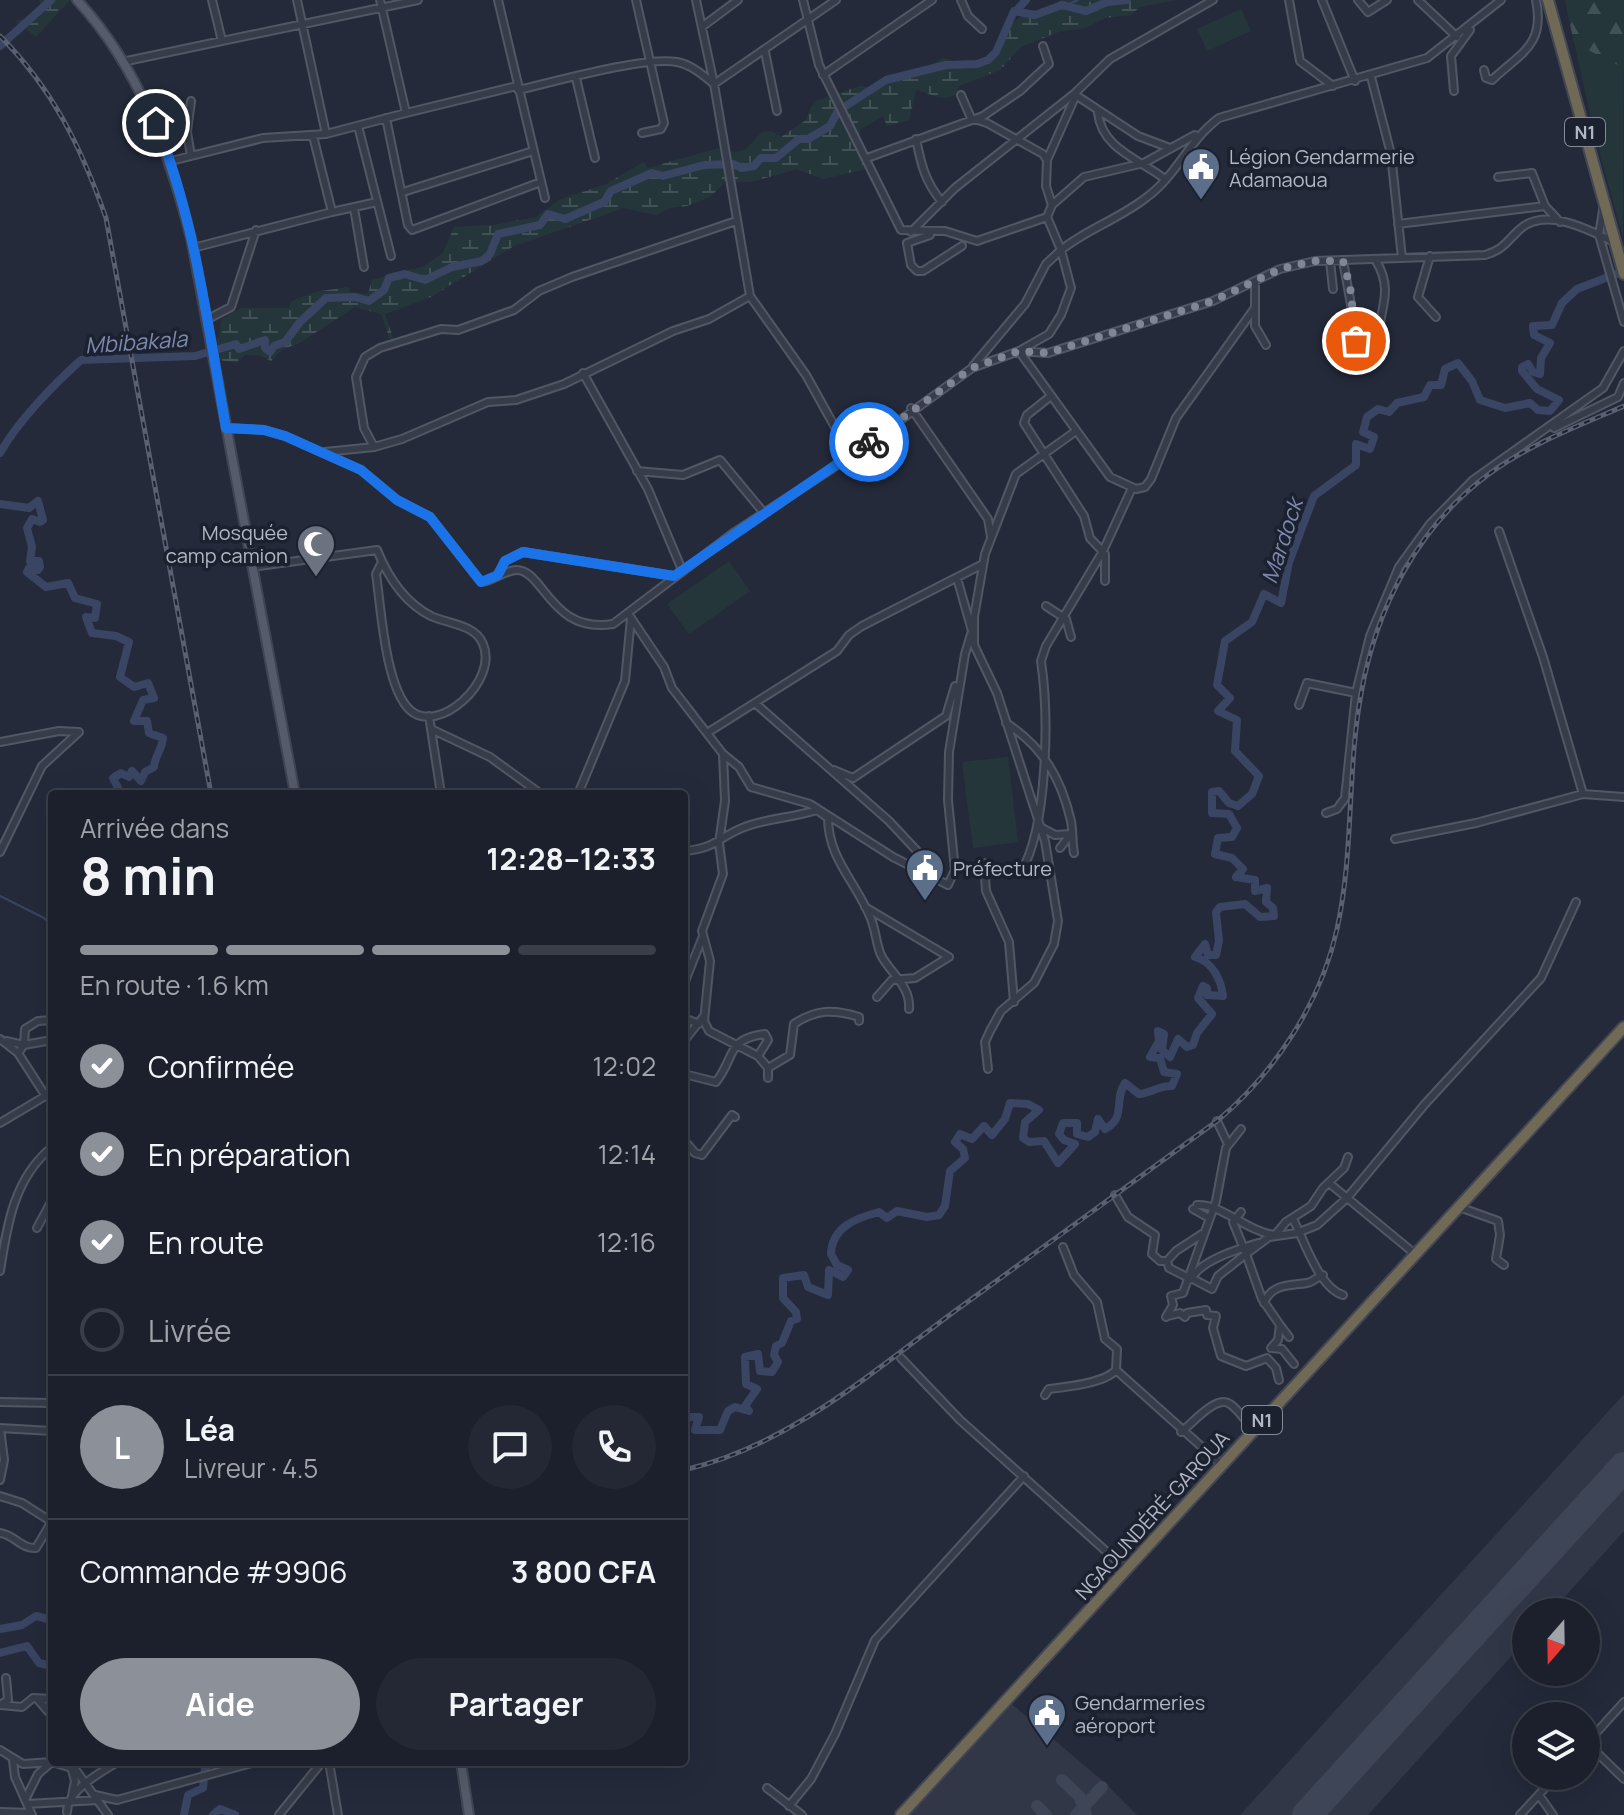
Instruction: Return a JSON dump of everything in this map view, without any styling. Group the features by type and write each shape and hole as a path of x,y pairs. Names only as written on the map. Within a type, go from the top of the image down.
{"highway":[{"name":"N1","path":"1548,0 1623,269"},
{"name":"NGAOUNDÉRÉ-GAROUA","path":"901,1815 1624,1027"}],"main road":[{"path":"77,0 122,62 156,123 171,161 193,248 294,790"},
{"path":"462,1766 469,1815"}],"street":[{"path":"212,0 222,41"},
{"path":"297,0 326,134"},
{"path":"122,62 381,4 418,0"},
{"path":"498,0 545,198"},
{"path":"636,0 664,127 642,133"},
{"path":"696,0 714,84 750,296 806,375 851,456"},
{"path":"703,26 738,0"},
{"path":"803,0 823,75 901,230 945,231 977,241 1047,217"},
{"path":"714,84 765,52 836,0"},
{"path":"823,75 932,0"},
{"path":"961,0 968,16 982,29"},
{"path":"911,232 942,202 1075,94 1110,59 1213,0"},
{"path":"1289,0 1296,53 1309,71 1333,86"},
{"path":"1322,0 1355,81"},
{"path":"1358,0 1368,12 1387,0"},
{"path":"1418,0 1457,37"},
{"path":"226,428 264,430 325,452 361,470 397,500 430,517 444,530 474,578 489,581 516,570 530,574 548,600 584,624 613,624 630,616 682,570 851,456 911,408 972,368 1019,351 1049,334 1061,315 1071,288 1061,250 1047,217 1052,205 1084,177 1144,163 1199,133 1219,118 1245,108 1371,77 1427,58 1472,26 1501,0"},
{"path":"1484,70 1486,78 1492,80 1531,43 1540,27 1536,0"},
{"path":"381,4 406,113"},
{"path":"1454,91 1451,56 1472,26"},
{"path":"867,158 994,109 1036,77 1050,62 1043,46"},
{"path":"765,52 777,111"},
{"path":"171,161 263,138 326,134 518,88 649,63 683,64 714,84"},
{"path":"1371,77 1391,154 1402,258"},
{"path":"576,78 595,158"},
{"path":"1075,94 1098,113 1138,136 1170,148"},
{"path":"1052,205 1046,186 1047,160 1075,94"},
{"path":"961,95 971,118 1035,148 1047,160"},
{"path":"191,101 187,132 191,156"},
{"path":"1098,113 1105,137 1165,179"},
{"path":"386,118 408,225 418,230 448,215 541,182"},
{"path":"358,126 391,256"},
{"path":"972,368 1025,304 1046,264 1061,250 1148,197 1199,133"},
{"path":"313,136 332,212"},
{"path":"916,139 922,170 942,202"},
{"path":"403,192 533,151"},
{"path":"1498,177 1532,173 1545,206 1560,222"},
{"path":"193,248 377,202"},
{"path":"1604,204 1599,235 1624,322"},
{"path":"1398,224 1545,206"},
{"path":"354,208 364,267"},
{"path":"374,447 364,428 356,377 365,357 380,348 441,329 453,331 514,310 539,291 572,277 736,221"},
{"path":"1019,351 1048,353 1213,301 1280,269 1330,261 1485,255 1500,251 1529,222 1560,222 1615,243"},
{"path":"206,320 231,307 256,230"},
{"path":"945,231 907,243 914,269 923,271 962,246"},
{"path":"1430,256 1418,297 1436,317"},
{"path":"1330,261 1333,289"},
{"path":"1343,261 1356,332 1353,355"},
{"path":"1376,261 1387,291 1378,327 1379,350"},
{"path":"1255,283 1256,330 1266,345"},
{"path":"325,452 374,447 402,439 488,402 516,400 564,384 673,331 709,319 750,296"},
{"path":"1019,351 1110,477 1132,488 1145,487 1176,418 1254,309"},
{"path":"1326,813 1342,805 1345,798 1356,693 1378,614 1399,567 1473,480 1547,431 1603,388 1624,351"},
{"path":"583,373 637,471 682,570"},
{"path":"1547,431 1618,397 1624,383"},
{"path":"1051,396 1023,419 1084,516 1090,538 1103,551 1105,581"},
{"path":"911,408 988,519 991,537"},
{"path":"824,764 853,778 946,716 972,631 983,564 1016,474 1076,431"},
{"path":"637,471 676,476 720,460 764,513"},
{"path":"985,872 1021,872 1034,844 1046,758 1041,661 1063,617 1103,551 1132,488"},
{"path":"1499,531 1543,657 1583,794"},
{"path":"252,567 377,550 399,591 430,615 472,630 483,643 486,661 482,679 472,694 454,707 429,716 408,709 391,671 376,574 382,562"},
{"path":"498,575 505,561 523,552 674,576"},
{"path":"707,733 837,651 849,635 862,626 983,564"},
{"path":"957,578 974,645 992,681 1040,827 1055,892 1058,930 1034,983 1001,1011 985,1042 988,1069"},
{"path":"1046,606 1070,624 1071,637"},
{"path":"630,616 664,667 672,688 723,754 739,767 751,787 810,804 893,857 925,870 948,885 954,877 949,752 965,654"},
{"path":"580,790 625,681 630,616"},
{"path":"1299,705 1307,683 1356,693"},
{"path":"756,704 889,821 917,851 925,870"},
{"path":"429,716 440,790"},
{"path":"1006,723 1029,738 1055,774 1074,853"},
{"path":"431,729 490,757 535,790"},
{"path":"0,742 59,731 79,732 42,766 0,852"},
{"path":"706,1027 704,1016 710,961 702,924 722,883 719,843 725,801 723,754"},
{"path":"1395,839 1476,823 1583,794 1624,797"},
{"path":"688,850 719,843 744,827 817,810 828,818 828,835 836,859 865,907 882,958 909,997 909,1009"},
{"path":"1040,827 1055,835 1071,834"},
{"path":"1060,848 1071,834"},
{"path":"984,863 986,891 1011,950 1014,1002"},
{"path":"1209,1218 1195,1207 1213,1209 1275,1235 1297,1233 1317,1225 1347,1198 1425,1104 1541,978 1576,902"},
{"path":"865,907 874,909 909,935 949,957 915,978 898,977 877,997"},
{"path":"688,974 703,936"},
{"path":"768,1068 790,1055 794,1024 808,1013 841,1010 859,1017 859,1021"},
{"path":"688,1035 704,1016"},
{"path":"18,1053 24,1045 25,1029 38,1021 48,1020"},
{"path":"688,1020 758,1056 768,1068 768,1078"},
{"path":"688,1075 716,1082 734,1044 745,1037 765,1034 768,1040 758,1056"},
{"path":"2,1039 24,1045 48,1041"},
{"path":"2,1039 18,1053 48,1093"},
{"path":"0,1123 48,1095"},
{"path":"688,1147 702,1155 732,1115 735,1117"},
{"path":"1217,1121 1228,1144 1213,1209 1183,1293 1171,1296 1173,1305 1167,1316 1180,1313 1185,1317 1187,1313 1206,1310 1207,1315 1216,1316 1213,1328 1221,1356"},
{"path":"1228,1144 1237,1139 1241,1129"},
{"path":"0,1271 2,1244 13,1202 41,1156 48,1150"},
{"path":"1189,1279 1196,1271 1246,1251 1275,1235 1311,1206 1346,1165 1348,1157"},
{"path":"1329,1183 1415,1254"},
{"path":"1115,1195 1128,1217 1155,1235 1152,1254 1160,1261 1167,1261 1204,1232"},
{"path":"37,1228 48,1207"},
{"path":"1459,1207 1498,1221 1500,1235 1496,1259 1504,1265"},
{"path":"1234,1220 1241,1212"},
{"path":"1293,1219 1297,1233 1323,1275 1332,1288 1343,1295"},
{"path":"1234,1220 1264,1303 1289,1337"},
{"path":"1045,1395 1049,1389 1067,1389 1110,1378 1116,1370 1117,1349 1105,1339 1097,1302 1074,1275 1063,1247"},
{"path":"1167,1261 1169,1268 1212,1289 1218,1276 1246,1251"},
{"path":"1264,1303 1279,1286 1308,1283 1323,1275"},
{"path":"1280,1325 1278,1340 1271,1348 1282,1349 1294,1364"},
{"path":"1210,1356 1221,1356 1246,1366 1267,1358 1276,1368 1279,1380"},
{"path":"901,1358 960,1420 1127,1570"},
{"path":"1116,1370 1181,1432 1222,1465"},
{"path":"0,1402 48,1403"},
{"path":"1181,1432 1206,1408 1224,1402 1231,1404 1253,1429"},
{"path":"0,1480 4,1460 0,1428 48,1431"},
{"path":"789,1806 811,1779 829,1745 875,1640 1024,1476"},
{"path":"0,1496 22,1503 48,1519"},
{"path":"0,1533 11,1535 26,1548 36,1548 48,1528"},
{"path":"1,1705 8,1697 6,1678"},
{"path":"1,1705 22,1707 33,1698 48,1711"},
{"path":"39,1701 48,1700"},
{"path":"1600,1729 1624,1702"},
{"path":"0,1750 13,1760 28,1764 48,1762"},
{"path":"1600,1757 1624,1779"},
{"path":"13,1760 15,1777 32,1814"},
{"path":"26,1802 38,1774 48,1765"},
{"path":"66,1766 87,1782 108,1815"},
{"path":"71,1801 107,1766"},
{"path":"26,1802 97,1797 117,1800 240,1766"},
{"path":"279,1815 319,1766"},
{"path":"330,1766 338,1815"},
{"path":"67,1812 75,1778 70,1767"},
{"path":"767,1788 802,1815"},
{"path":"1520,1815 1543,1790"},
{"path":"1539,1795 1553,1815"},
{"path":"0,1812 32,1814"}],"shaded area":[{"path":"1624,1394 1624,1531 1564,1598 1512,1598 1512,1656 1368,1815 1240,1815"},
{"path":"1007,1700 1104,1782 1137,1815 901,1815"}],"green space":[{"path":"39,0 86,0 68,2 36,37 15,21 34,17 41,5"},
{"name":"Mbibakala","path":"1061,0 1176,0 1140,7 1131,15 1105,18 1085,28 1061,31 1021,47 1000,70 959,86 957,94 951,97 916,90 909,120 887,126 883,116 861,129 855,144 866,169 823,179 797,169 751,182 725,182 710,197 656,215 624,208 514,246 431,297 385,314 393,338 390,339 381,314 355,307 301,342 280,351 271,361 259,355 245,355 237,363 219,360 208,364 205,343 219,337 221,319 242,308 289,308 292,301 315,292 348,287 350,292 368,294 372,280 424,266 443,253 454,227 494,225 536,217 559,200 606,184 644,162 647,168 720,148 735,152 746,149 762,132 771,131 781,137 806,120 811,107 818,100 860,86 874,88 890,78 924,68 943,58 961,64 984,65 1007,30 1019,18"},
{"path":"1565,0 1624,0 1623,238 1593,128"},
{"path":"1565,0 1624,0 1624,68 1574,43"},
{"path":"1241,9 1251,31 1207,51 1197,29"},
{"path":"729,561 750,591 689,634 667,604"},
{"path":"1008,757 1018,842 973,848 962,762"}],"waterway":[{"path":"0,46 51,0"},
{"path":"1016,11 1026,0"},
{"path":"1064,6 1078,0"},
{"name":"Mbibakala","path":"0,453 38,403 81,360 195,356 236,344 239,349 265,340 265,348 270,352 274,346 285,342 300,322 326,298 355,297 369,301 384,290 389,278 405,274 425,280 452,267 482,261 490,254 498,234 540,225 548,214 565,219 604,202 611,191 652,173 663,176 704,165 733,164 742,168 754,166 761,158 776,158 799,139 808,139 830,126 838,111 886,80 946,65 977,64 988,60 996,52 1014,11 1035,15 1062,5 1086,11 1107,2 1127,0"},
{"name":"Mardock","path":"688,1417 699,1417 695,1430 720,1430 728,1411 735,1407 749,1411 745,1406 757,1389 746,1384 745,1357 758,1354 760,1371 772,1372 778,1362 774,1355 776,1346 782,1343 791,1321 797,1319 796,1312 783,1298 783,1278 804,1275 808,1287 828,1295 829,1270 843,1277 848,1270 837,1265 831,1254 836,1237 847,1225 879,1212 887,1218 897,1211 927,1217 939,1215 945,1206 950,1171 965,1158 963,1149 955,1142 960,1134 972,1139 984,1126 992,1135 1005,1119 1010,1103 1028,1104 1039,1110 1025,1122 1023,1138 1029,1142 1044,1141 1058,1163 1075,1144 1064,1140 1059,1134 1063,1123 1077,1123 1077,1134 1088,1137 1095,1132 1098,1119 1105,1129 1116,1119 1125,1083 1139,1094 1172,1086 1177,1074 1164,1072 1160,1058 1150,1057 1159,1041 1158,1031 1164,1034 1162,1050 1170,1057 1178,1039 1187,1047 1193,1045 1197,1033 1212,1014 1198,998 1203,986 1207,988 1207,995 1223,996 1215,972 1195,957 1205,944 1208,955 1216,955 1219,941 1216,912 1220,907 1245,904 1260,917 1274,916 1273,908 1266,902 1267,888 1255,891 1255,880 1236,877 1243,869 1232,858 1215,854 1218,838 1232,837 1237,828 1229,814 1212,813 1212,792 1219,791 1229,803 1238,806 1252,794 1259,776 1235,751 1237,720 1218,711 1230,698 1217,685 1225,641 1252,622 1264,594 1281,603 1289,562 1314,496 1356,465 1356,444 1370,449 1374,437 1363,432 1367,417 1378,409 1389,412 1397,403 1424,397 1430,385 1441,385 1445,369 1458,363 1472,381 1480,400 1505,408 1530,403 1538,410 1550,411 1559,400 1537,389 1522,371 1522,367 1528,364 1533,372 1540,374 1541,358 1550,343 1534,335 1533,326 1552,325 1562,303 1577,289 1624,271"},
{"path":"0,504 29,508 38,501 43,520 32,519 27,528 32,547 30,561 39,561 40,567 38,570 29,568 27,572 46,587 68,583 75,598 97,604 95,618 86,617 92,633 116,636 129,642 120,677 134,687 148,683 154,698 143,700 134,721 147,721 149,733 163,738 162,742 154,767 145,772 141,781 132,771 129,777 121,773 113,778 119,790"},
{"path":"0,896 48,922"},
{"path":"0,1629 22,1625 36,1616 48,1619"},
{"path":"0,1653 27,1646 39,1663 48,1665"},
{"path":"184,1815 188,1795 203,1788 207,1766"},
{"path":"213,1815 220,1809 235,1815"}],"taxiway":[{"path":"1062,1780 1080,1797 1086,1815"},
{"path":"1076,1815 1102,1787"},
{"path":"1037,1806 1046,1815"}],"runway":[{"path":"1307,1815 1624,1467"}],"railway":[{"path":"0,36 19,56 64,120 106,218 210,790"},
{"path":"688,1469 758,1444 827,1405 1217,1121 1258,1081 1293,1034 1320,983 1330,956 1346,871 1361,694 1377,631 1404,571 1441,518 1489,474 1538,445 1624,406"}],"way so far":[{"path":"869,442 911,408 972,368 1019,351 1048,353 1213,301 1280,269 1315,261 1343,261 1350,286 1356,341"}],"place":[{"name":"Légion Gendarmerie Adamaoua","path":"1201,201"},
{"name":"Mosquée camp camion","path":"316,578"},
{"name":"Préfecture","path":"925,902"},
{"name":"Gendarmeries aéroport","path":"1047,1747"}],"route":[{"path":"156,123 171,161 191,238 226,428 264,430 285,436 361,470 397,500 430,517 444,530 474,578 481,582 498,575 505,561 523,552 656,576 674,576 869,442"}]}
